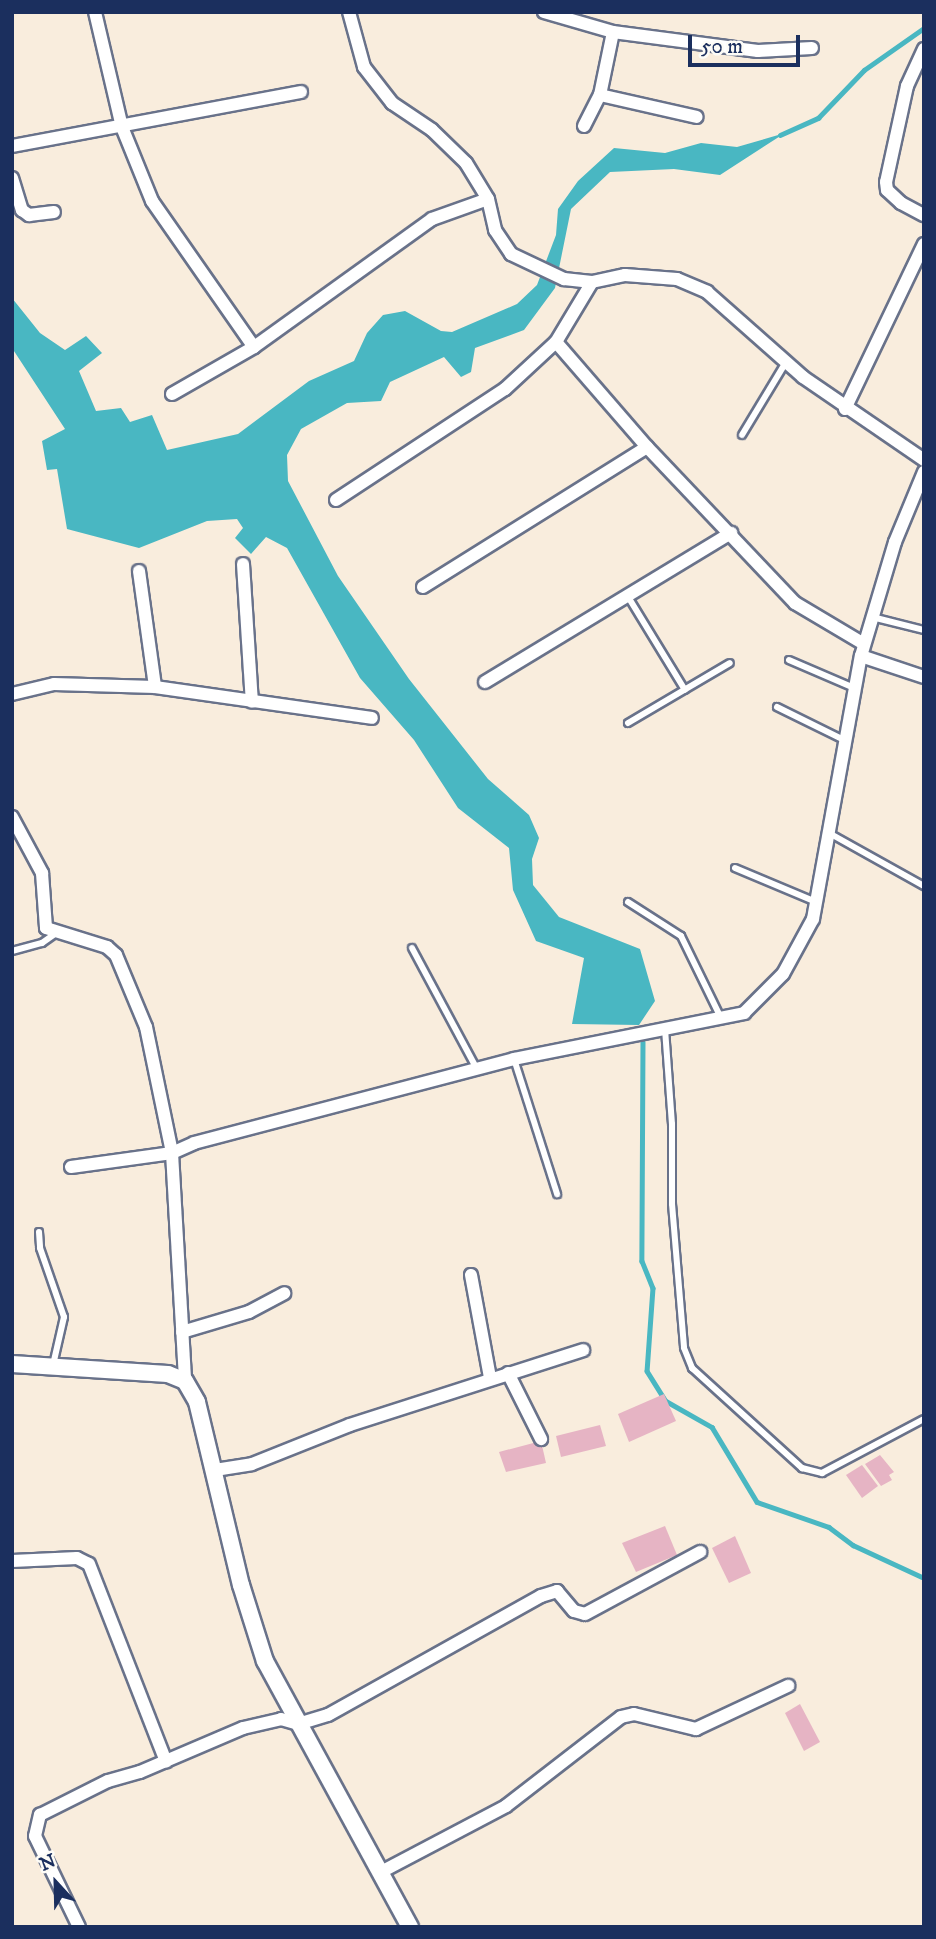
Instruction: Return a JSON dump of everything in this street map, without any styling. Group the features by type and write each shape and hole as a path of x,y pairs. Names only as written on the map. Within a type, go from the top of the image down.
{"street":[{"path":"95,12 122,127 152,201 254,347"},
{"path":"349,12 355,49 378,87 450,145 488,198 502,242 511,254 533,267 564,279 592,282 625,275 677,279 707,292 786,362 845,409 924,460"},
{"path":"544,12 613,32 758,51 812,48"},
{"path":"584,126 600,95 613,32"},
{"path":"924,49 907,86 886,182 887,190 924,215"},
{"path":"12,146 301,92"},
{"path":"600,95 697,117"},
{"path":"12,178 22,210 29,215 54,212"},
{"path":"172,394 254,347 432,219 488,198"},
{"path":"845,409 924,244"},
{"path":"336,500 505,389 556,342 592,282"},
{"path":"556,342 647,447 731,533 794,603 863,650 924,677"},
{"path":"423,587 647,447"},
{"path":"71,1167 172,1153 194,1143 514,1059 665,1027 722,1020 744,1013 783,974 813,919 863,650 895,542 924,472"},
{"path":"485,682 731,533"},
{"path":"243,564 252,702"},
{"path":"139,571 155,687"},
{"path":"12,694 54,684 155,687 372,718"},
{"path":"12,817 42,873 43,919 55,934 107,947 116,955 146,1027 172,1153 185,1381 197,1402 241,1585 265,1661 410,1927"},
{"path":"471,1275 490,1378"},
{"path":"182,1332 248,1312 284,1293"},
{"path":"215,1470 252,1464 350,1425 583,1350"},
{"path":"12,1364 168,1374 185,1381"},
{"path":"508,1373 541,1439"},
{"path":"79,1927 35,1836 34,1825 40,1815 108,1781 266,1721 298,1724 365,1695 541,1596 556,1591 574,1611 585,1614 700,1552"},
{"path":"12,1561 77,1558 89,1564 166,1761"},
{"path":"381,1872 506,1806 621,1717 634,1714 696,1729 788,1686"}],"lane":[{"path":"742,435 786,362"},
{"path":"627,595 685,690"},
{"path":"872,617 924,630"},
{"path":"789,660 855,689"},
{"path":"628,723 730,663"},
{"path":"777,707 846,741"},
{"path":"829,833 924,886"},
{"path":"735,868 816,902"},
{"path":"628,902 681,936 722,1020"},
{"path":"12,951 42,943 55,934"},
{"path":"412,948 477,1069"},
{"path":"665,1027 672,1124 671,1204 684,1348 692,1368 802,1468 822,1473 924,1419"},
{"path":"514,1059 557,1194"},
{"path":"39,1232 40,1248 64,1317 53,1365"}],"water":[{"path":"785,133 720,175 674,169 610,172 571,209 555,288 524,330 475,348 471,372 461,377 444,357 390,382 381,401 347,403 301,429 287,455 288,481 338,576 409,679 488,779 529,815 539,838 532,859 533,885 559,917 640,949 655,1001 639,1025 572,1024 584,958 536,941 513,890 509,848 458,808 414,740 360,678 287,548 266,537 251,554 235,538 243,528 237,519 207,521 139,548 67,529 57,469 47,470 42,441 65,429 12,348 12,298 40,333 65,350 86,336 102,353 79,371 96,411 121,408 130,422 152,415 167,450 238,434 309,381 354,361 367,333 383,315 405,311 441,331 452,332 517,304 537,285 556,235 558,209 578,181 614,148 665,153 701,143 737,147"}],"building":[{"path":"664,1394 676,1421 629,1442 618,1414"},
{"path":"600,1425 606,1446 561,1457 556,1436"},
{"path":"541,1441 546,1463 506,1472 499,1452"},
{"path":"880,1455 894,1472 889,1475 892,1480 881,1486 865,1464"},
{"path":"862,1465 878,1486 862,1498 846,1475"},
{"path":"665,1526 677,1555 636,1572 622,1543"},
{"path":"735,1536 751,1573 729,1583 712,1548"},
{"path":"800,1704 820,1742 804,1751 785,1713"}],"waterway":[{"path":"780,135 818,118 864,70 924,28"},
{"path":"643,1042 642,1261 653,1288 647,1371 666,1401 712,1427 757,1502 829,1527 853,1545 924,1578"}]}
